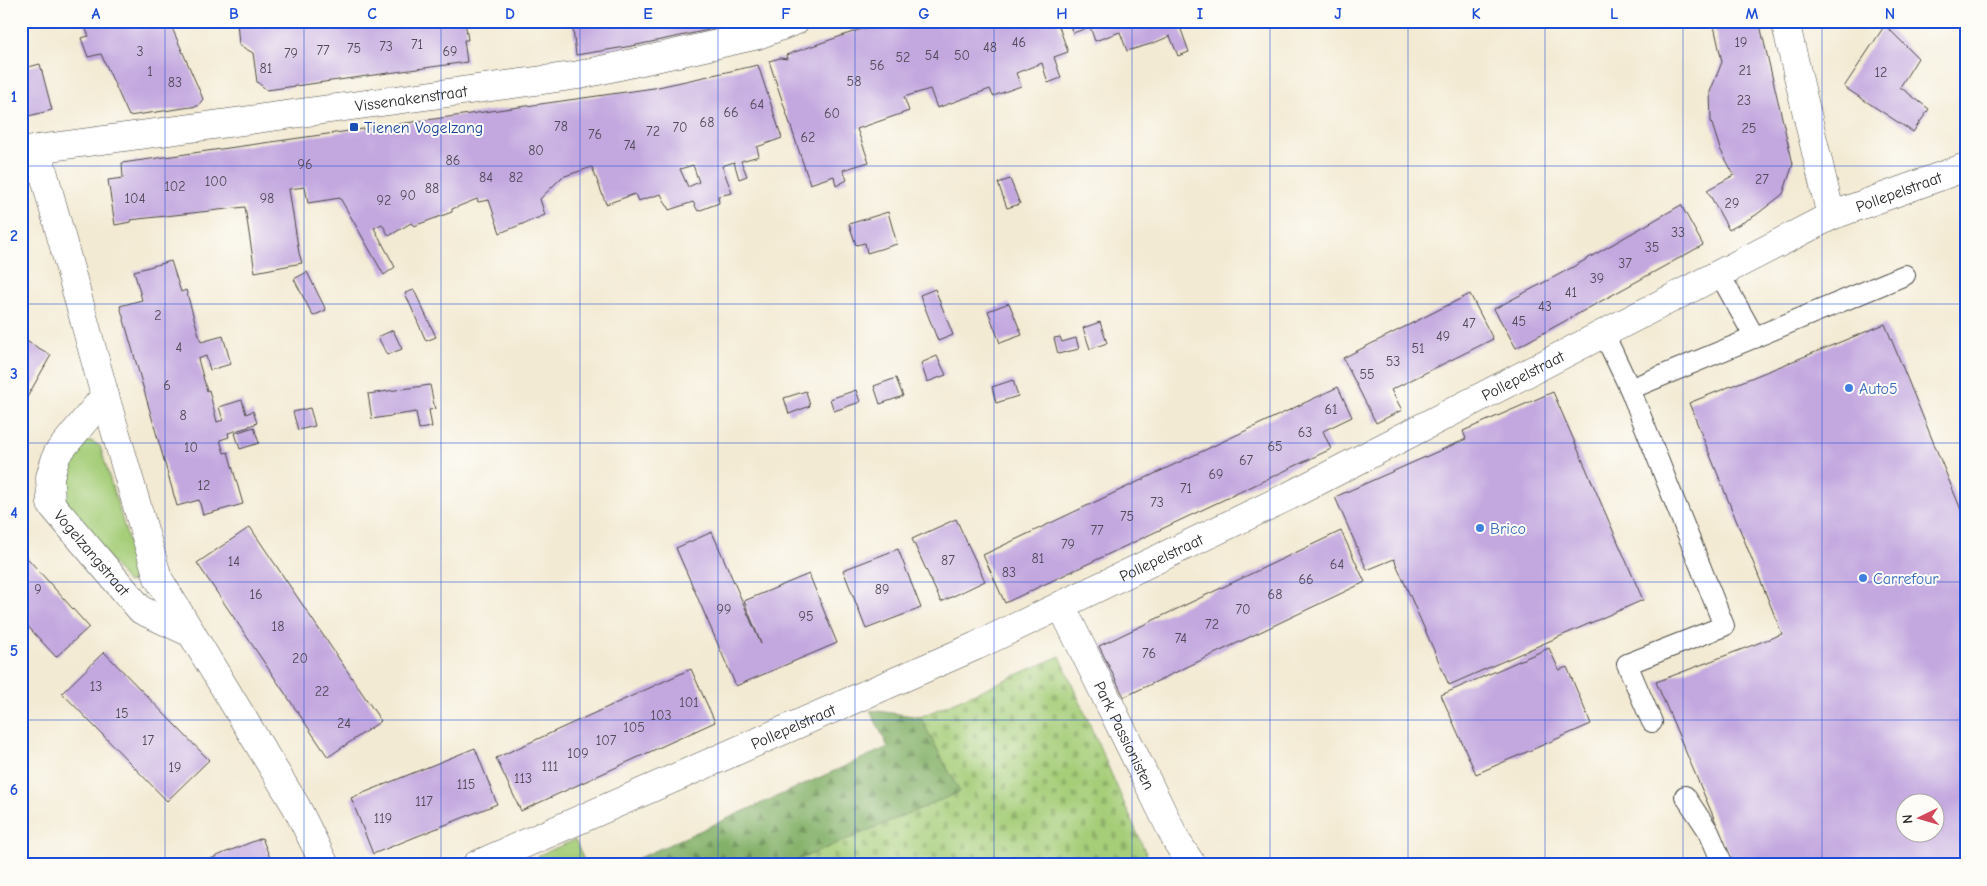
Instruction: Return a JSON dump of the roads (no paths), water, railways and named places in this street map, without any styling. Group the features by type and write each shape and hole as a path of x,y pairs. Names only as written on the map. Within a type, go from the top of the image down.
{"street":[{"name":"Vissenakenstraat","path":"29,151 579,75 758,35 795,21"},
{"path":"1785,21 1831,216"},
{"path":"29,151 105,396 158,578 296,806 325,865"},
{"name":"Pollepelstraat","path":"476,865 976,646 1289,496 1831,216 1966,167"},
{"name":"Vogelzangstraat","path":"105,396 56,454 50,477 52,504 140,610 191,633"},
{"name":"Park Passionisten","path":"1060,605 1177,842 1192,865"}],"lane":[{"path":"1719,273 1755,338"},
{"path":"1630,389 1905,275"},
{"path":"1604,334 1630,389 1724,626 1627,664 1652,722"},
{"path":"1685,796 1709,832 1723,865"}],"place":[{"name":"Tienen Vogelzang","path":"354,127"},
{"name":"Auto5","path":"1849,388"},
{"name":"Brico","path":"1480,528"},
{"name":"Carrefour","path":"1863,578"}]}
